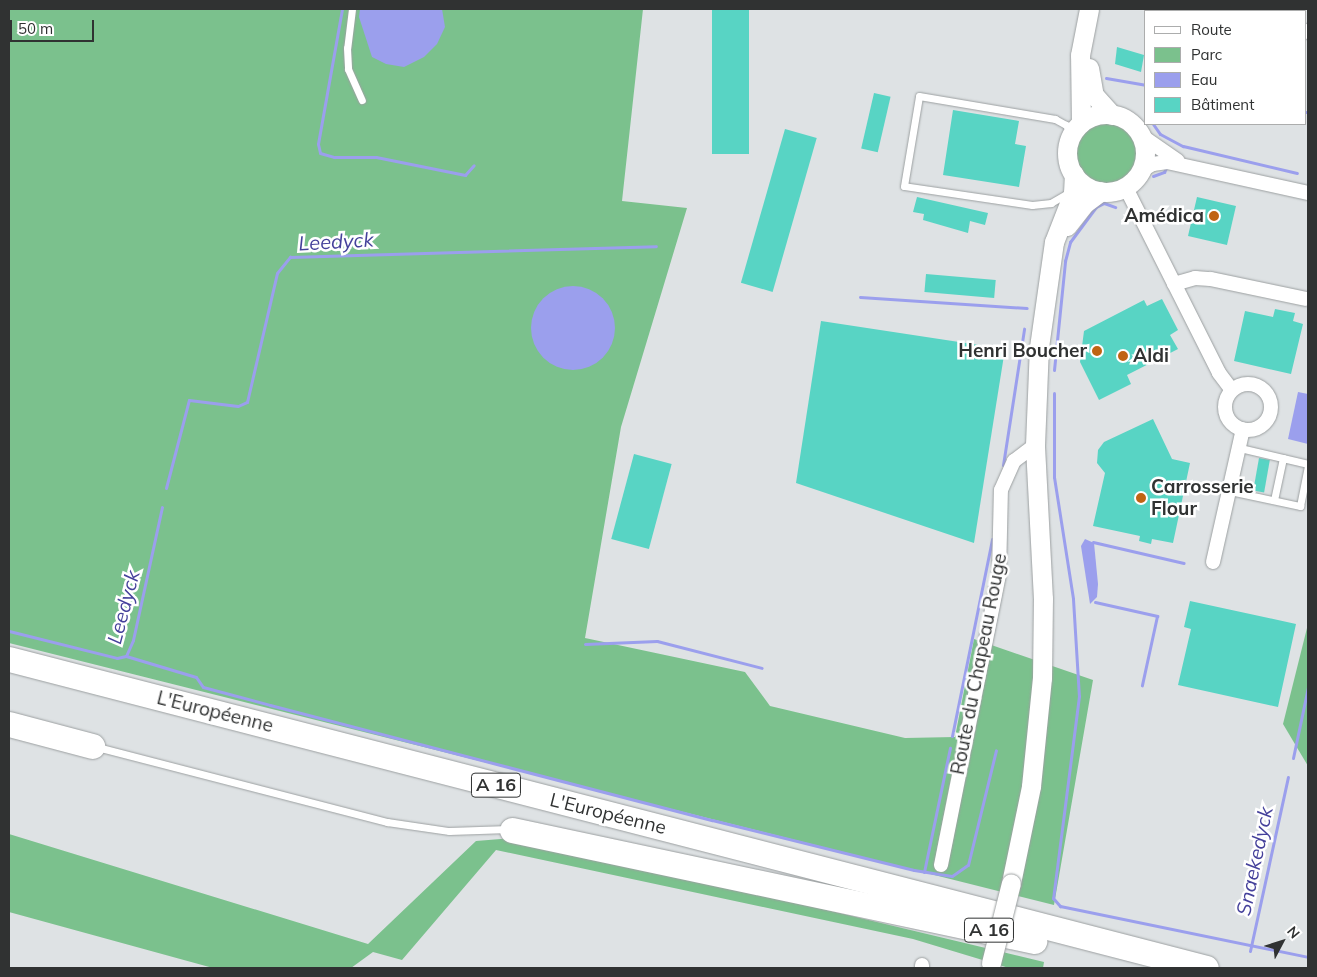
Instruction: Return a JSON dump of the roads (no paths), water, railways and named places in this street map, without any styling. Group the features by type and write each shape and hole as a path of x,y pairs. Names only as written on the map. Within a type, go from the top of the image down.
{"highway":[{"name":"L'Européenne","path":"9,659 1206,968"},
{"name":"L'Européenne","path":"9,676 1138,968"},
{"path":"9,724 92,746"},
{"path":"512,830 1034,941"}],"street":[{"path":"1090,9 1090,80 1100,104 1112,115 1129,122 1139,134 1160,150 1188,165"},
{"path":"990,965 1011,883 1029,799 1042,678 1043,594 1035,446 1039,347 1051,258 1074,181 1067,152 1076,129 1080,55 1090,9"},
{"path":"1076,129 1097,115 1112,115"},
{"path":"1139,134 1144,156 1139,172"},
{"path":"1051,258 1071,221 1088,200 1100,191 1125,186 1139,172 1158,163 1188,165 1308,193"},
{"path":"1074,181 1100,191"},
{"path":"1125,186 1219,372 1232,390"},
{"path":"1174,284 1195,278 1211,279 1306,299"},
{"path":"1243,384 1255,385 1264,390 1270,401 1270,413 1264,424 1255,429 1243,429 1232,424 1226,414 1225,402 1232,390 1243,384"},
{"path":"1213,562 1243,429"},
{"name":"Route du Chapeau Rouge","path":"940,865 999,575 1002,490 1017,457 1035,446"}],"lane":[{"path":"352,9 347,48 348,69 362,100"},
{"path":"1074,181 1056,201 1037,206 904,186 919,96 1055,119 1076,129"},
{"path":"1230,491 1300,506 1308,465 1240,448"},
{"path":"1274,500 1283,458"},
{"path":"92,746 380,820 449,831 512,830"}],"water":[{"path":"360,9 442,9 445,27 437,44 424,57 404,67 386,64 372,57 359,17"},
{"path":"573,286 589,289 603,298 612,312 615,328 612,344 603,358 589,367 573,370 557,367 543,358 534,344 531,328 534,312 543,298 557,289"},
{"path":"1298,392 1308,394 1308,444 1288,439"},
{"path":"1085,539 1094,543 1098,584 1097,597 1090,604 1081,546"}],"waterway":[{"path":"342,9 318,144 320,153 334,157 376,157 465,175 474,165"},
{"name":"Snaekedyck","path":"1106,78 1144,85"},
{"path":"1154,125 1160,134 1183,146 1297,173"},
{"path":"1153,176 1164,172 1166,168"},
{"path":"1054,370 1065,261 1070,242 1096,207 1104,203 1115,207"},
{"name":"Leedyck","path":"166,488 189,400 238,406 247,402 277,273 290,257 656,246"},
{"path":"860,297 1027,308"},
{"path":"1003,465 1024,329"},
{"path":"1054,393 1054,477 1073,599 1079,696 1053,898 1060,906 1308,957"},
{"name":"Leedyck","path":"9,631 117,658 126,656 133,640 162,507"},
{"path":"952,736 992,539"},
{"path":"1093,542 1184,563"},
{"path":"1095,602 1157,616 1142,685"},
{"path":"585,644 657,641 762,668"},
{"path":"126,656 196,677 203,687 270,705 712,820 914,870 952,876 968,865 996,750"},
{"name":"Snaekedyck","path":"1293,758 1308,687"},
{"path":"924,872 950,748"},
{"name":"Snaekedyck","path":"1250,951 1288,777"}],"place":[{"name":"Amédica","path":"1214,216"},
{"name":"Henri Boucher","path":"1097,351"},
{"name":"Aldi","path":"1123,356"},
{"name":"Carrosserie Flour","path":"1141,498"}]}
